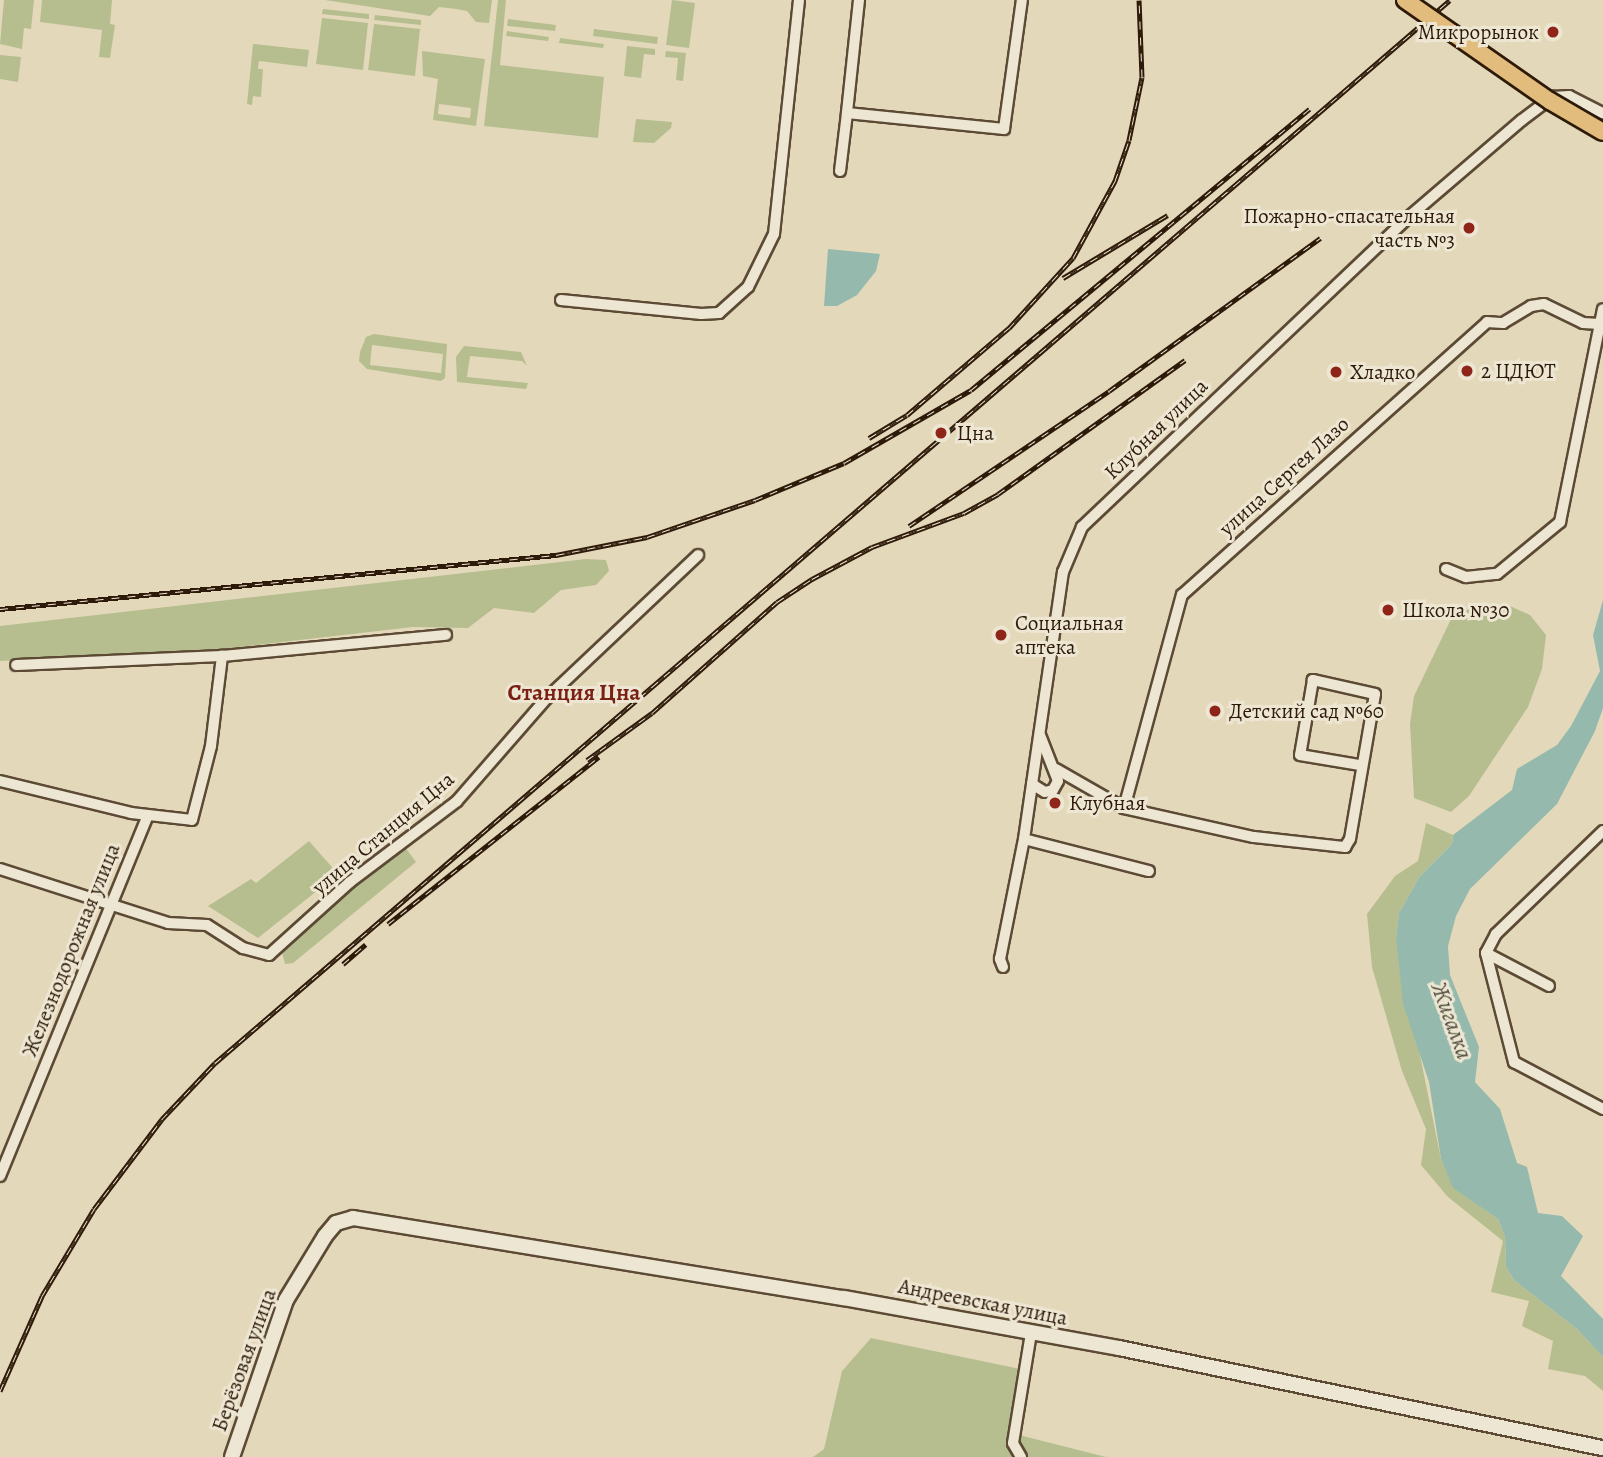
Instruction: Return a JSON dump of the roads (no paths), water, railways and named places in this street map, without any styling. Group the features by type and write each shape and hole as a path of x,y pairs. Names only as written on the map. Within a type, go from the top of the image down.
{"main road":[{"path":"1405,0 1550,102 1603,132"}],"street":[{"path":"561,300 701,314 719,313 748,287 775,234 799,0"},
{"path":"840,171 859,0"},
{"path":"847,113 1004,129 1023,0"},
{"name":"Клубная улица","path":"1003,967 1000,959 1024,839 1063,572 1082,527 1404,221 1522,120 1553,97 1569,96 1603,113"},
{"name":"улица Сергея Лазо","path":"1124,808 1182,594 1487,322 1503,323 1531,306 1544,304 1583,323 1600,324"},
{"path":"1446,569 1466,577 1497,573 1560,522 1603,309"},
{"name":"улица Станция Цна","path":"111,907 168,923 207,925 256,954 270,954 350,882 457,801 547,698 698,555"},
{"path":"16,665 222,656 446,635"},
{"path":"0,781 148,816 192,820 211,746 222,656"},
{"path":"1055,769 1124,808 1254,837 1345,847 1350,839 1360,765 1375,694 1313,680 1300,755 1360,765"},
{"path":"1032,784 1045,792 1053,790 1058,780 1040,733"},
{"name":"Железнодорожная улица","path":"0,1177 148,816"},
{"path":"1603,831 1496,934 1486,953 1514,1062 1603,1109"},
{"path":"1024,839 1149,871"},
{"path":"0,869 111,907"},
{"path":"1486,953 1549,986"},
{"name":"Андреевская улица","path":"353,1218 490,1237 1031,1332 1603,1448"},
{"name":"Берёзовая улица","path":"232,1457 286,1300 325,1236 336,1223 353,1218"},
{"path":"1021,1457 1013,1443 1031,1332"}],"water":[{"path":"828,249 880,254 876,271 857,295 837,306 824,306"},
{"name":"Жигалка","path":"1603,600 1603,708 1595,731 1557,804 1470,889 1456,916 1448,946 1450,975 1479,1047 1475,1082 1500,1109 1517,1163 1527,1167 1538,1213 1562,1216 1583,1236 1561,1276 1603,1319 1603,1357 1577,1329 1514,1280 1506,1267 1505,1236 1498,1219 1453,1188 1441,1159 1429,1082 1403,1004 1396,937 1399,913 1420,876 1452,844 1453,835 1512,790 1517,769 1557,745 1571,726 1600,671 1593,635"}],"railway":[{"path":"869,438 907,415 1009,328 1073,258 1115,181 1129,140 1142,77 1139,0"},
{"path":"0,1391 42,1296 94,1209 162,1119 215,1063 1450,0"},
{"path":"0,609 556,555 647,537 755,500 844,463 971,390 1309,109"},
{"path":"1063,278 1168,215"},
{"path":"909,526 1109,391 1320,238"},
{"path":"587,760 652,713 777,602 812,579 872,547 964,513 998,494 1185,360"},
{"path":"388,924 599,757"},
{"path":"343,964 366,944"}],"place":[{"name":"Микрорынок","path":"1553,32"},
{"name":"Пожарно-спасательная часть №3","path":"1469,228"},
{"name":"2 ЦДЮТ","path":"1467,371"},
{"name":"Хладко","path":"1336,372"},
{"name":"Цна","path":"941,433"},
{"name":"Школа №30","path":"1388,610"},
{"name":"Социальная аптека","path":"1001,635"},
{"name":"Детский сад №60","path":"1215,711"},
{"name":"Клубная","path":"1055,803"}],"district":[{"name":"Станция Цна","path":"574,693"}]}
